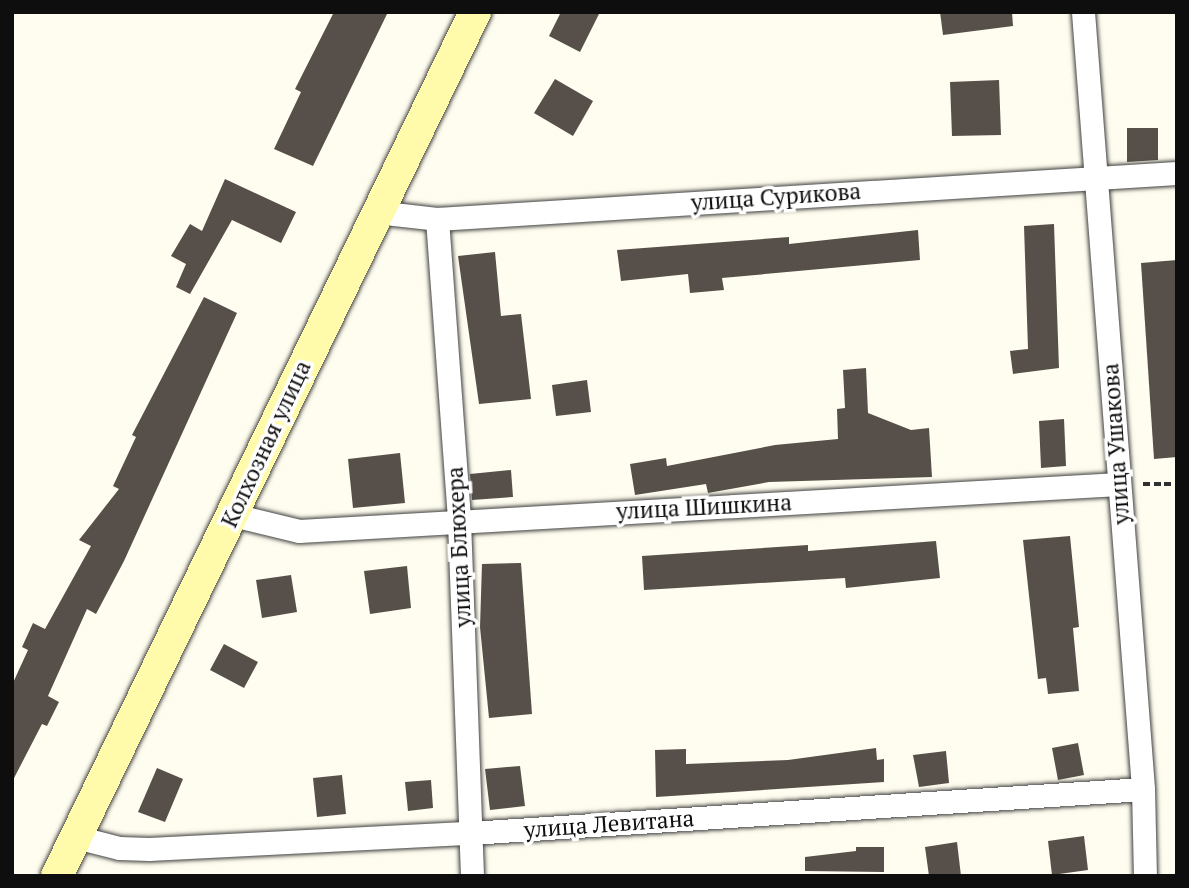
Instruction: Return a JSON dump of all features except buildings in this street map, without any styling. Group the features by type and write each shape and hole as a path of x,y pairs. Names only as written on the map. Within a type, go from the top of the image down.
{"main road":[{"name":"Колхозная улица","path":"57,876 475,12"}],"street":[{"name":"улица Ушакова","path":"1083,12 1143,789 1145,876"},
{"name":"улица Сурикова","path":"376,212 437,219 1177,173"},
{"name":"улица Блюхера","path":"437,219 459,521 472,876"},
{"name":"улица Шишкина","path":"233,515 299,531 1119,484"},
{"name":"улица Левитана","path":"76,837 119,848 149,849 470,833 1143,789"}],"path":[{"path":"1119,484 1177,484"}]}
